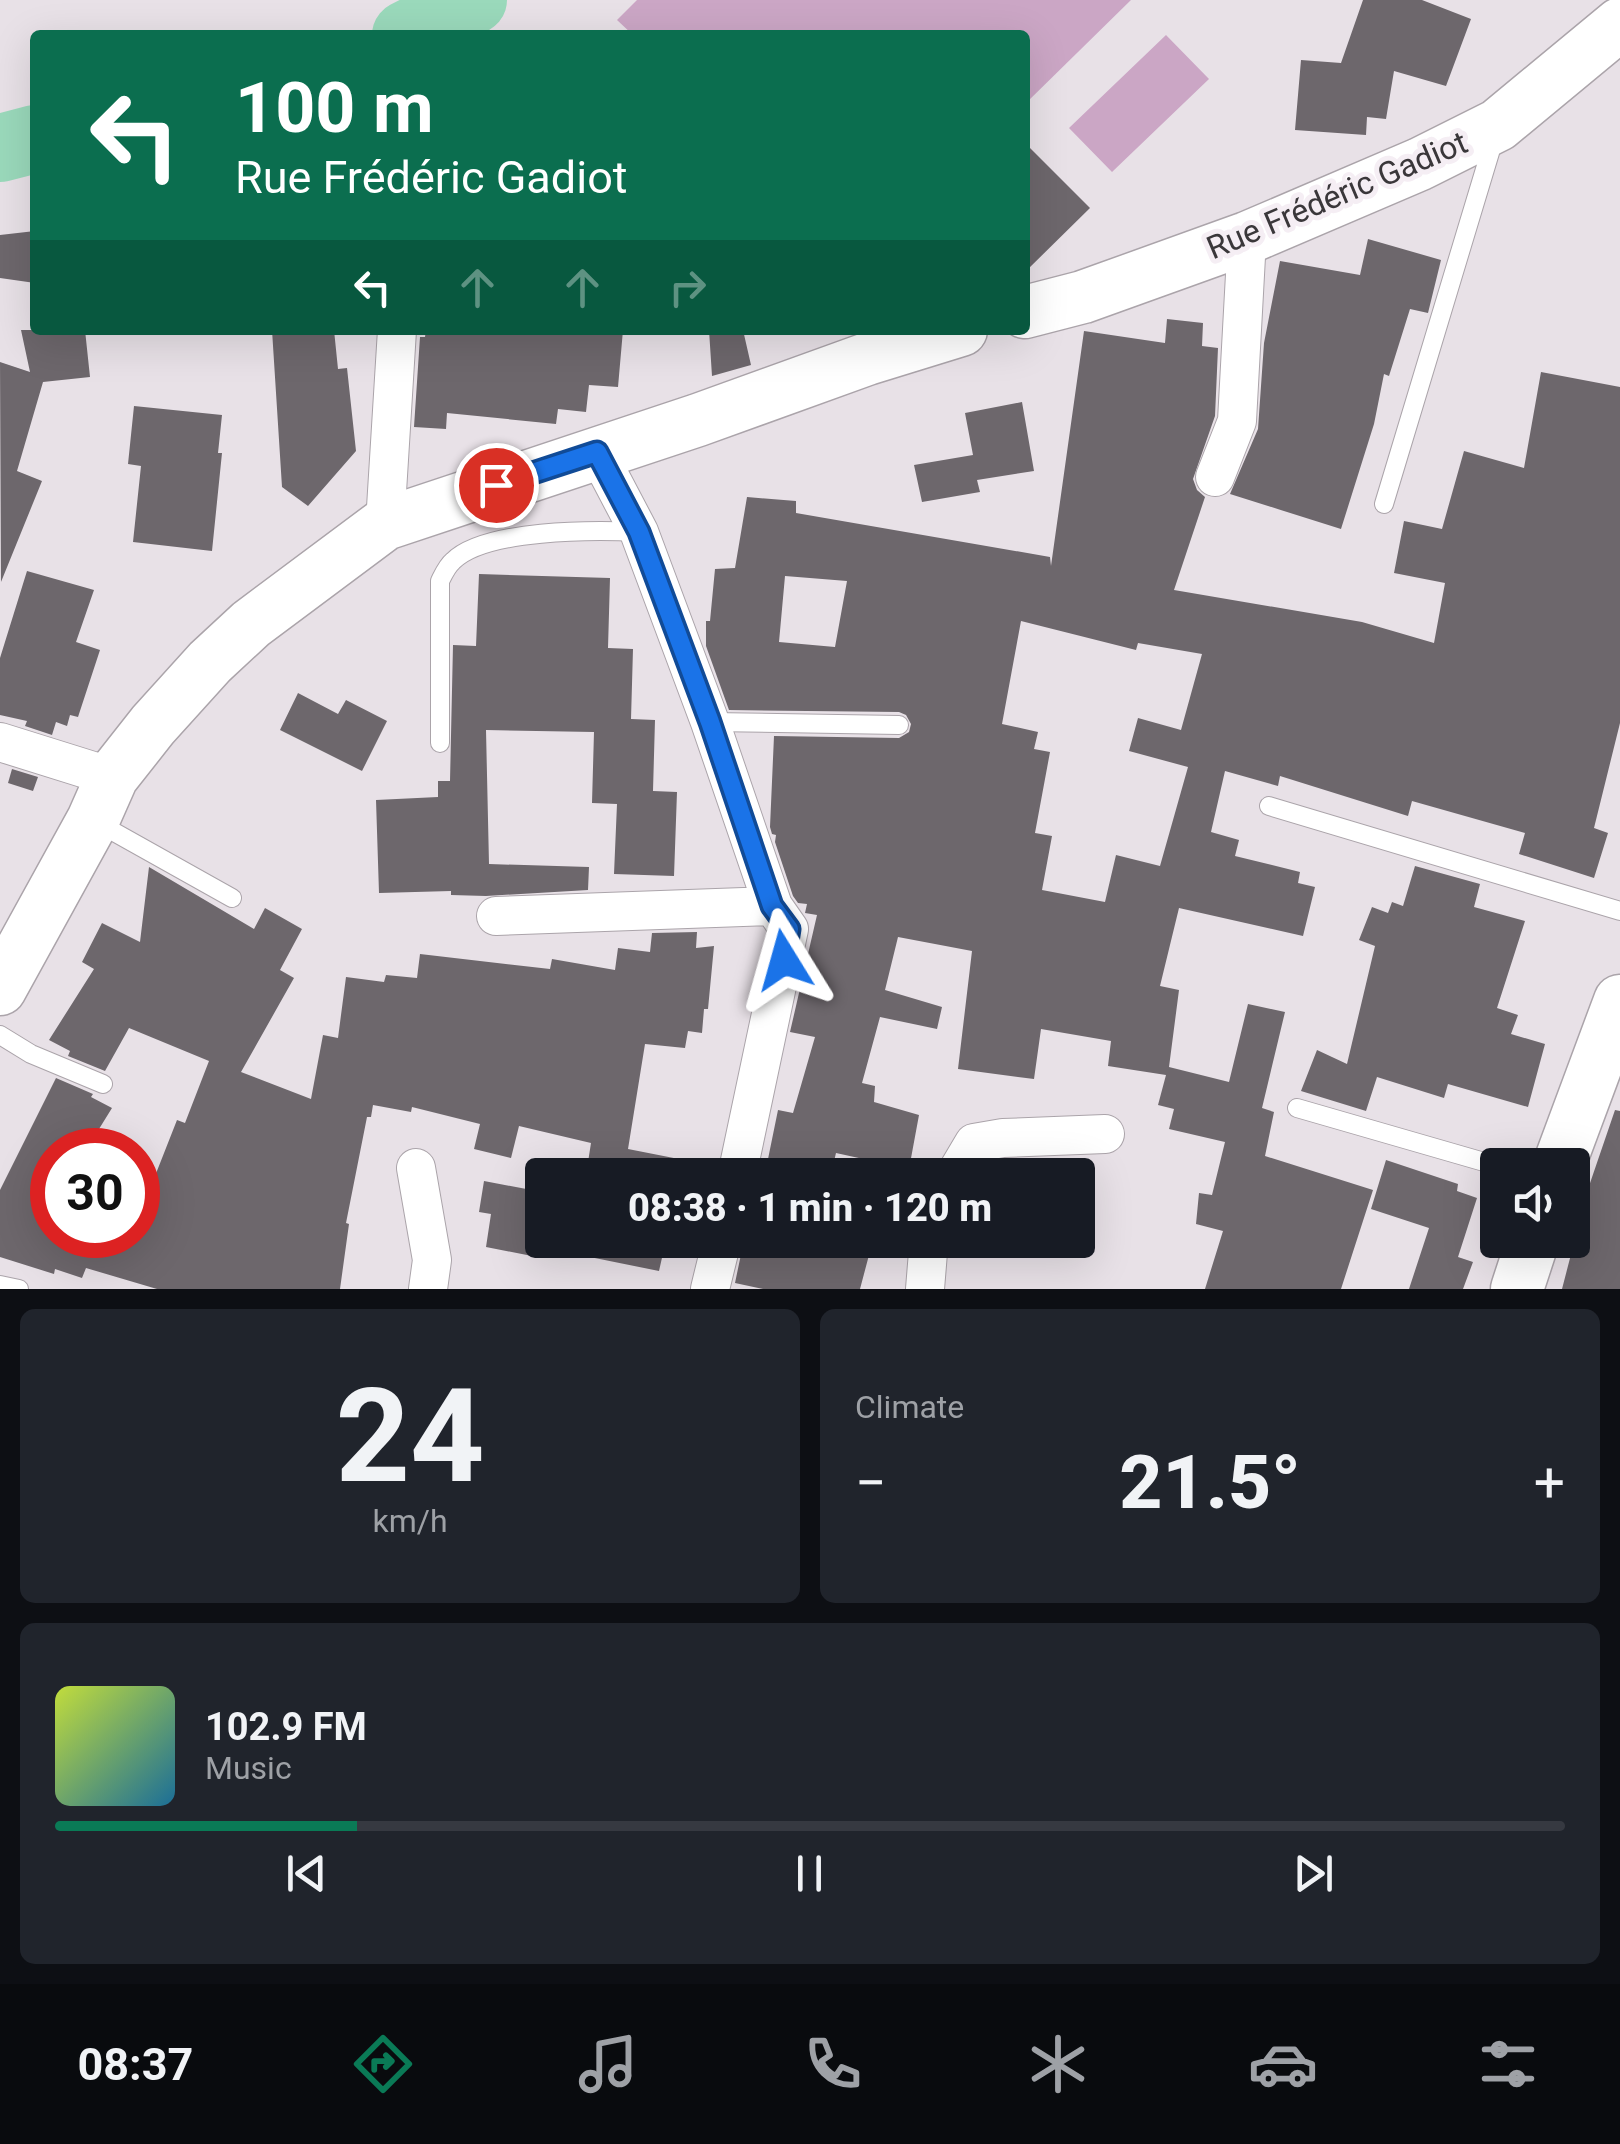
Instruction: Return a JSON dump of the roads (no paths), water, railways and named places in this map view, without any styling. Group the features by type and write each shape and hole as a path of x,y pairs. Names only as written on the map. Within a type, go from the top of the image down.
{"main road":[{"name":"Rue Frédéric Gadiot","path":"1030,311 1083,297 1247,238 1420,164 1498,125 1620,24"},
{"path":"0,989 102,798 164,712 251,624 385,524 946,335"},
{"path":"1565,1148 1620,1001"},
{"path":"1517,1289 1527,1258"}],"street":[{"path":"1215,477 1237,421 1247,238"},
{"path":"385,524 398,335"},
{"path":"597,452 639,532 710,722 772,906 789,929 741,1158"},
{"path":"0,742 102,798"},
{"path":"496,916 772,906"},
{"path":"965,1158 974,1144 1003,1138 1105,1134"},
{"path":"416,1168 436,1287"},
{"path":"710,1289 718,1258"},
{"path":"925,1289 928,1258"}],"lane":[{"path":"1384,504 1498,125"},
{"path":"440,743 440,581 452,560 470,550 523,535 639,532"},
{"path":"710,722 899,725"},
{"path":"102,798 232,898"},
{"path":"1269,806 1620,911"},
{"path":"0,1035 31,1054 102,1084"},
{"path":"1296,1108 1480,1161"},
{"path":"0,1285 19,1289"}],"waterway":[{"path":"416,30 473,0"},
{"path":"0,148 30,140"}]}
